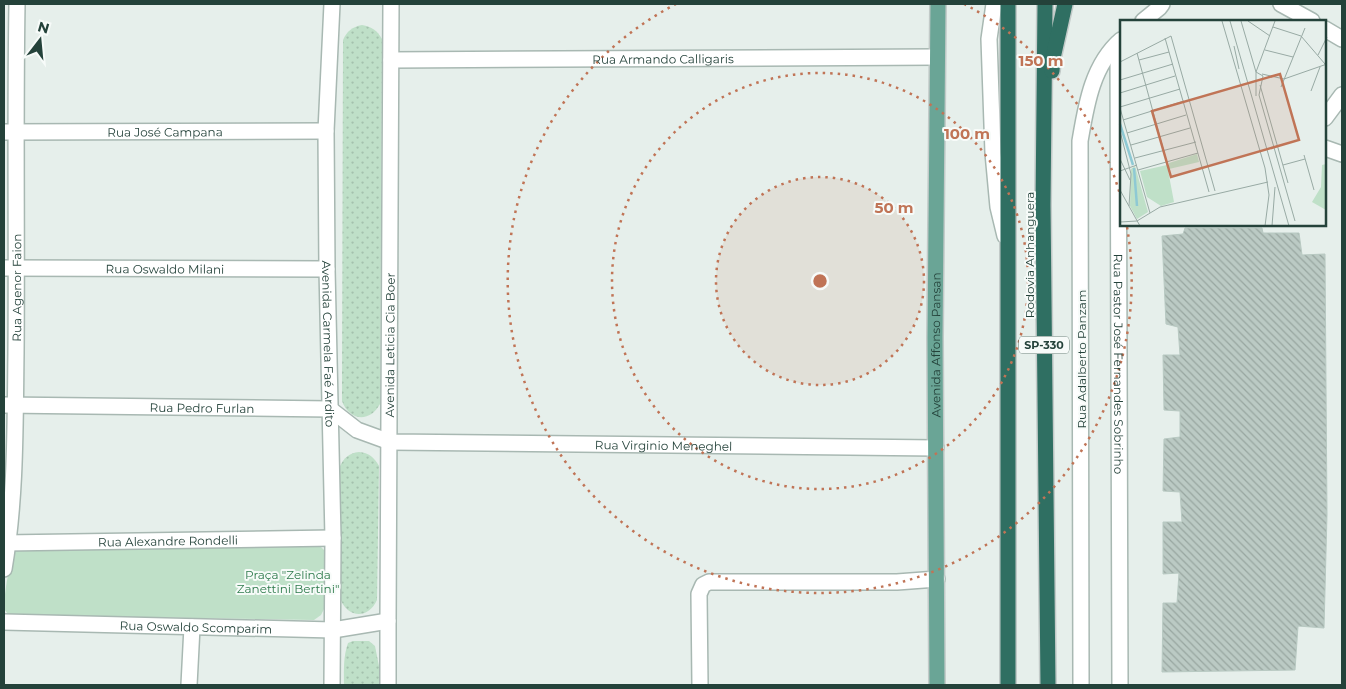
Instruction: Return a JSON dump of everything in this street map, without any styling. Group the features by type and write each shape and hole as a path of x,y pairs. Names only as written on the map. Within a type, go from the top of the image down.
{"highway":[{"name":"Rodovia Anhanguera","path":"1008,4 1008,685"},
{"name":"Rodovia Anhanguera","path":"1044,4 1043,204 1048,685"},
{"path":"1043,204 1053,58 1065,4"}],"main road":[{"name":"Avenida Affonso Pansan","path":"937,685 935,329 938,4"}],"street":[{"name":"Rua Agenor Faion","path":"4,569 13,471 9,405 10,132 16,4"},
{"name":"Avenida Carmela Faé Ardito","path":"332,4 326,130 333,538 332,685"},
{"name":"Avenida Leticia Cia Boer","path":"388,685 391,4"},
{"path":"994,4 989,38 993,153 998,207 1008,249"},
{"path":"1144,20 1162,4"},
{"path":"1281,4 1310,20"},
{"path":"1326,30 1342,38"},
{"name":"Rua Pastor José Fernandes Sobrinho","path":"1120,41 1120,685"},
{"name":"Rua Adalberto Panzam","path":"1081,685 1080,141 1091,87 1102,62 1120,41"},
{"name":"Rua Armando Calligaris","path":"391,60 937,57"},
{"path":"1326,117 1342,94"},
{"name":"Rua José Campana","path":"10,132 326,130"},
{"path":"1326,148 1342,154"},
{"name":"Rua Oswaldo Milani","path":"10,268 327,269"},
{"name":"Rua Pedro Furlan","path":"9,405 330,409"},
{"path":"330,409 357,430 390,442"},
{"name":"Rua Virginio Meneghel","path":"390,442 936,448"},
{"name":"Rua Alexandre Rondelli","path":"6,543 333,538"},
{"path":"700,685 699,594 703,585 709,582 897,582 937,579"},
{"name":"Rua Oswaldo Scomparim","path":"4,622 332,630 388,621"},
{"path":"189,685 192,627"}],"green space":[{"path":"362,25 374,29 382,39 380,404 376,410 365,417 354,416 349,413 342,401 343,40 350,30"},
{"path":"359,452 371,456 379,466 377,600 368,611 358,614 347,610 340,598 340,466 347,456"},
{"name":"Praça \"Zelinda Zanettini Bertini\"","path":"319,545 326,552 325,607 321,615 314,620 11,615 4,609 9,569 17,549"},
{"path":"353,641 369,641 375,646 379,666 379,685 344,685 345,654 348,643"}],"building":[{"path":"1185,228 1262,228 1263,233 1299,233 1302,255 1325,254 1327,514 1324,628 1298,626 1295,670 1162,672 1163,603 1177,603 1179,573 1163,574 1163,522 1182,522 1180,492 1163,491 1164,439 1180,437 1180,411 1164,410 1163,355 1180,355 1178,327 1166,324 1162,236 1183,234"}]}
